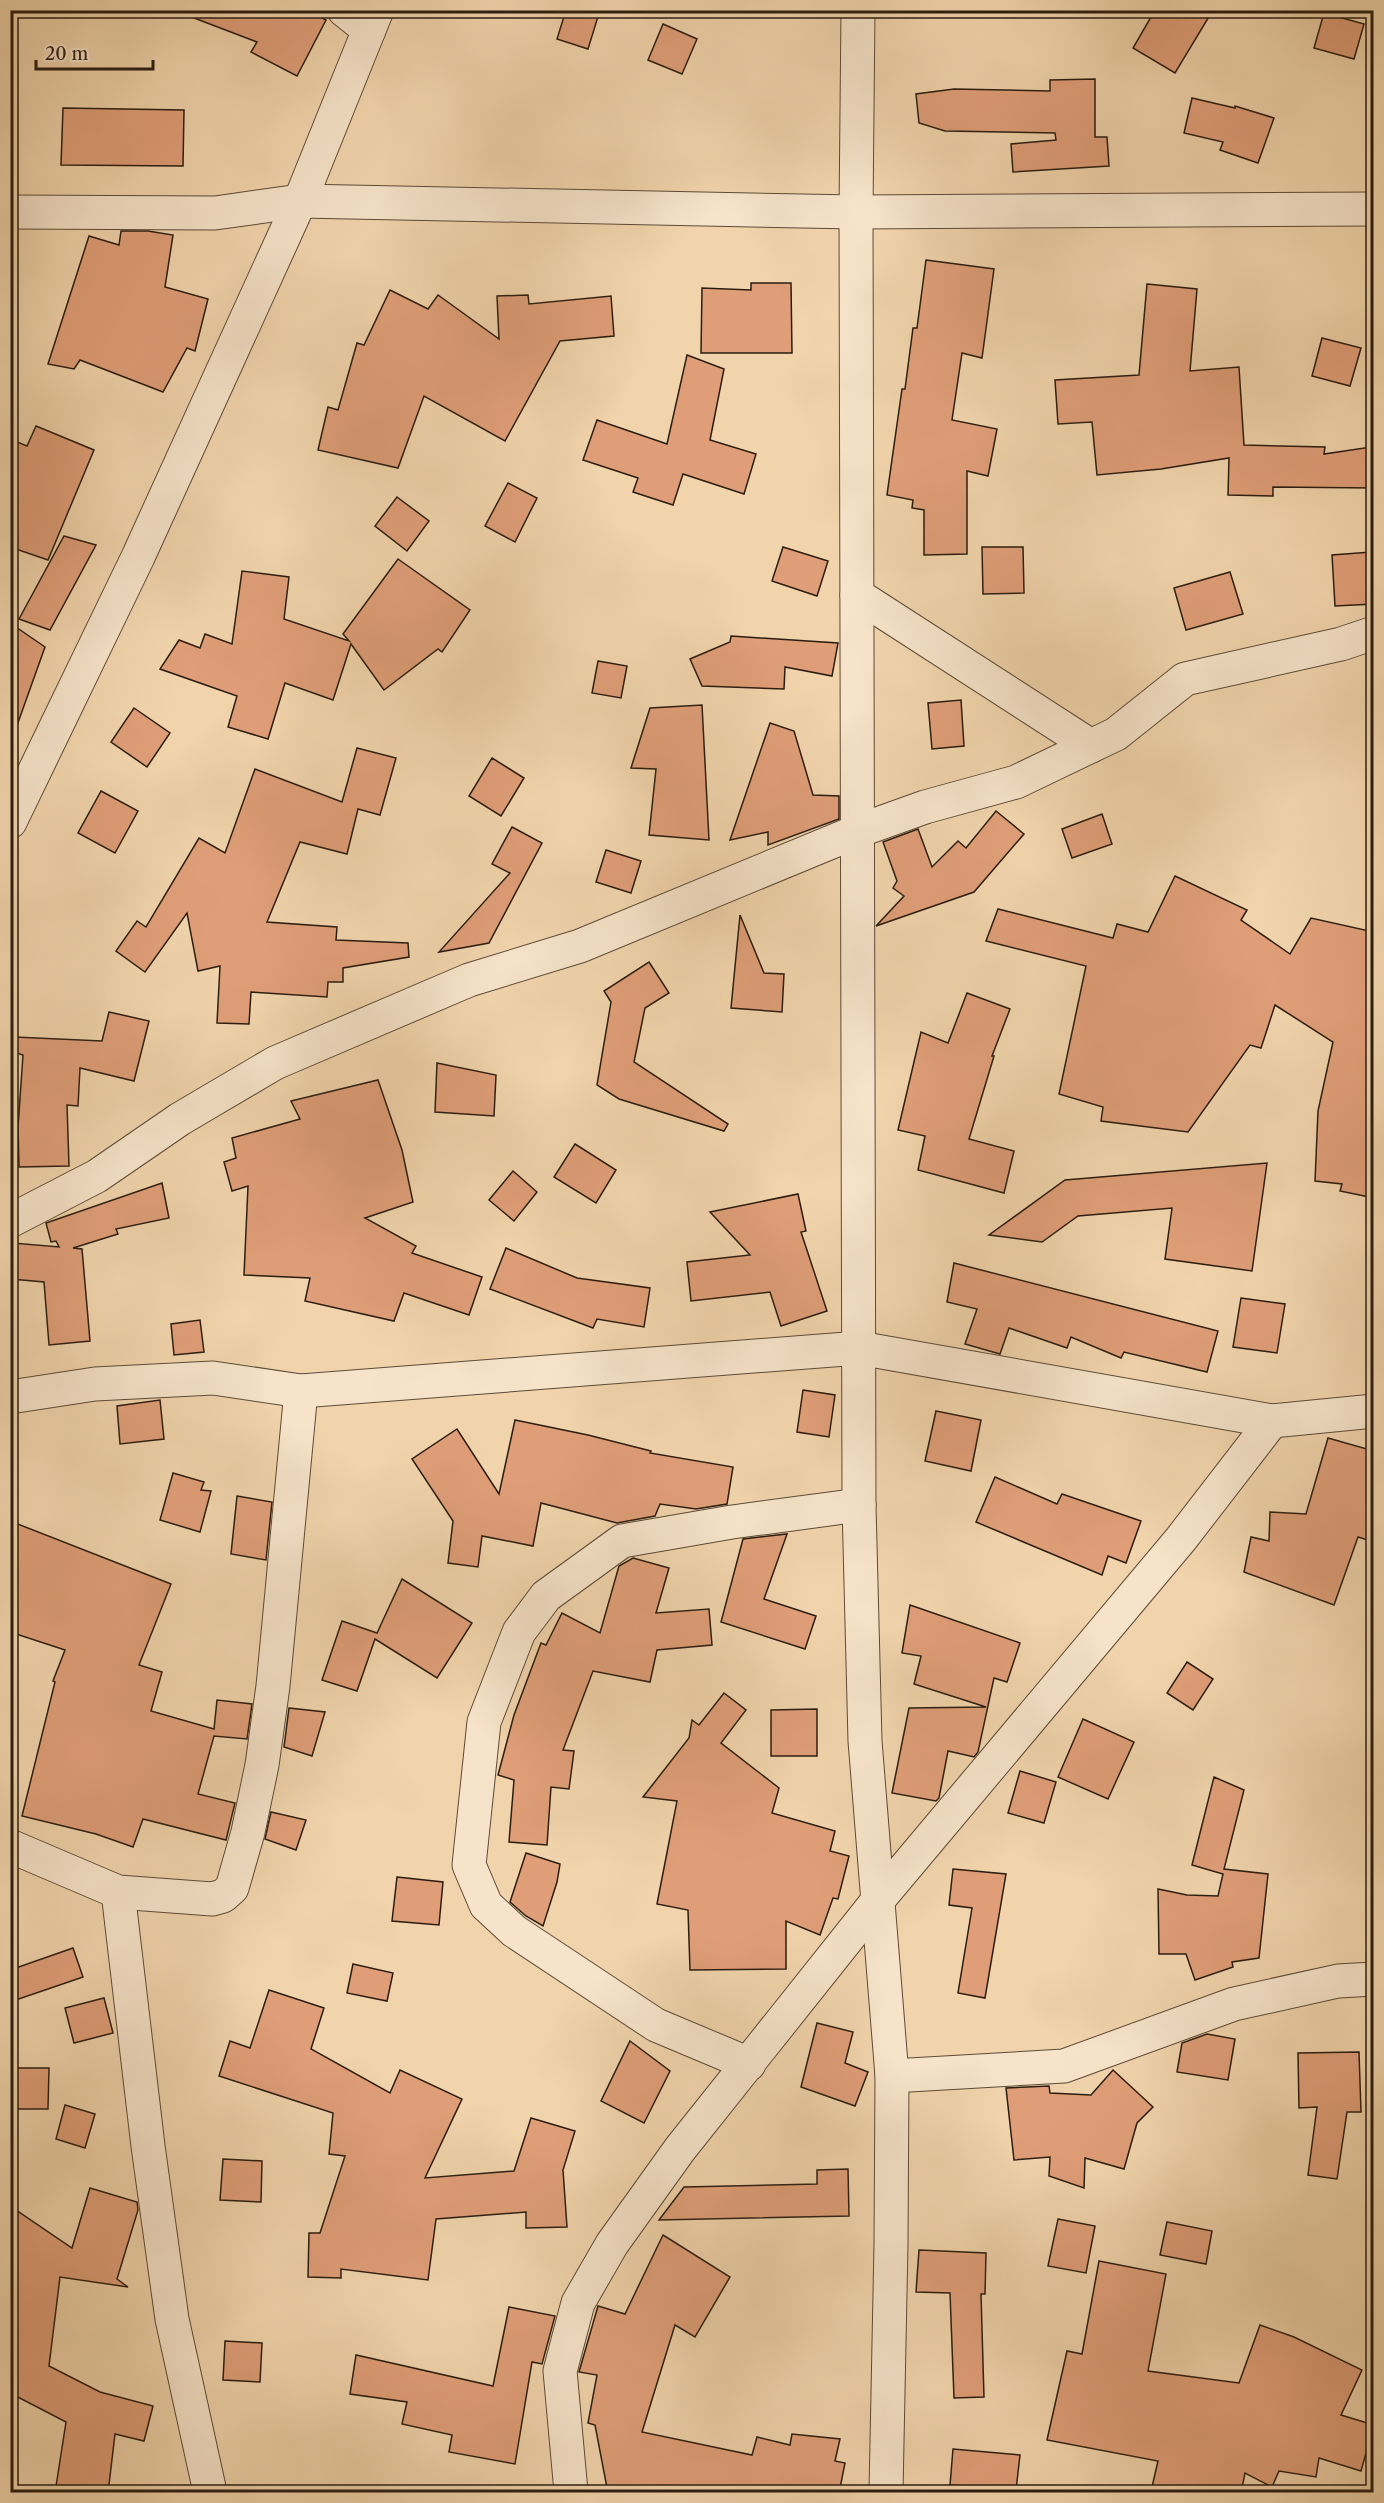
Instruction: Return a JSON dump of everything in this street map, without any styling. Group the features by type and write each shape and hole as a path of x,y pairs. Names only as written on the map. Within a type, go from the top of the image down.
{"street":[{"path":"858,10 856,212 859,1505 865,1741 892,2076 886,2493"},
{"path":"10,822 138,557 300,201 363,17"},
{"path":"10,212 215,213 300,201 856,212 1374,209"},
{"path":"857,595 1090,746"},
{"path":"10,1221 97,1176 180,1119 275,1063 469,980 580,946 858,831 925,807 1016,782 1116,734 1185,679 1341,644 1374,633"},
{"path":"10,1397 95,1384 213,1378 301,1391 859,1348 1272,1421 1374,1411"},
{"path":"10,1846 118,1892 213,1899 223,1896 232,1888 249,1832 262,1765 273,1686 301,1391"},
{"path":"571,2493 560,2371 578,2303 612,2244 680,2149 750,2064 879,1899 1181,1539 1272,1421"},
{"path":"750,2064 656,2025 514,1931 486,1905 469,1865 484,1722 519,1632 546,1596 622,1540 859,1505"},
{"path":"118,1892 148,2146 172,2319 210,2493"},
{"path":"892,2076 1064,2066 1234,2004 1338,1981 1374,1979"}],"building":[{"path":"182,10 308,10 326,20 297,76 251,52 257,42 181,13"},
{"path":"566,10 600,10 588,49 557,39"},
{"path":"1155,10 1213,10 1175,73 1133,48"},
{"path":"1324,13 1364,24 1354,59 1314,48"},
{"path":"663,24 697,39 682,74 648,60"},
{"path":"1095,79 1095,137 1107,137 1109,166 1013,172 1011,144 1056,140 1055,133 945,131 919,123 916,94 954,89 1050,91 1050,80"},
{"path":"1192,98 1235,108 1235,106 1274,118 1258,163 1220,150 1223,142 1184,133"},
{"path":"63,108 184,110 183,166 61,165"},
{"path":"121,231 148,231 173,235 165,287 208,299 195,351 187,348 163,392 80,360 74,369 48,364 89,236 119,245"},
{"path":"926,260 994,269 982,358 962,353 952,420 997,429 988,476 967,471 967,554 924,555 924,510 912,508 913,500 887,495 902,389 905,389 913,328 917,328"},
{"path":"751,283 791,283 792,353 701,353 702,288 751,290"},
{"path":"1147,284 1197,289 1190,371 1239,367 1244,445 1325,447 1324,454 1371,447 1374,488 1273,487 1273,496 1228,495 1229,458 1161,469 1097,475 1092,422 1058,424 1055,380 1139,375"},
{"path":"390,290 428,309 438,295 499,339 497,296 528,295 529,304 611,296 614,336 560,341 505,441 424,396 398,468 318,450 328,407 338,410 357,343 364,345"},
{"path":"1322,338 1361,348 1350,386 1312,376"},
{"path":"687,355 724,369 710,440 756,454 744,494 683,474 673,505 633,492 638,478 583,460 597,420 667,444"},
{"path":"36,426 94,450 48,560 10,547 10,439 27,446"},
{"path":"508,483 537,498 515,542 485,526"},
{"path":"397,497 429,521 407,551 375,526"},
{"path":"64,536 96,545 50,630 19,619"},
{"path":"783,547 828,561 817,596 772,581"},
{"path":"982,547 1023,547 1024,593 983,594"},
{"path":"1371,552 1374,604 1335,606 1332,555"},
{"path":"398,559 470,610 442,652 438,649 384,690 351,644 333,700 285,683 268,739 228,727 237,696 160,669 179,640 200,648 205,634 232,644 242,571 289,577 284,619 349,641 343,634"},
{"path":"1230,572 1243,614 1186,630 1174,588"},
{"path":"10,623 45,647 15,731 10,731"},
{"path":"731,636 838,643 832,676 785,667 784,689 702,686 690,659 730,642"},
{"path":"598,661 627,666 621,698 592,693"},
{"path":"961,700 964,746 932,749 928,703"},
{"path":"702,705 709,840 649,835 656,769 631,768 650,708"},
{"path":"134,708 170,733 147,767 111,742"},
{"path":"770,723 794,731 813,795 839,796 839,819 768,845 768,832 730,840"},
{"path":"357,748 396,758 380,815 358,809 347,854 300,842 267,922 337,927 336,940 408,943 409,957 343,968 343,982 328,982 327,997 251,992 249,1024 217,1023 220,966 198,971 187,913 145,972 116,951 137,921 146,927 199,838 225,853 255,769 342,802"},
{"path":"492,758 524,778 501,816 469,796"},
{"path":"101,791 138,811 115,853 78,833"},
{"path":"996,811 1024,834 974,892 876,926 904,896 893,888 897,881 883,842 918,829 932,867 958,841 966,848"},
{"path":"1102,814 1112,844 1072,858 1062,829"},
{"path":"512,827 542,843 489,943 439,952 510,873 492,864"},
{"path":"606,850 641,861 631,893 596,882"},
{"path":"1175,876 1247,910 1241,920 1290,954 1311,918 1374,932 1374,1198 1340,1191 1342,1184 1315,1181 1318,1111 1333,1042 1275,1005 1261,1048 1250,1045 1188,1132 1101,1121 1103,1107 1059,1094 1086,966 986,941 998,909 1113,938 1117,924 1148,932"},
{"path":"740,915 764,973 784,974 782,1012 731,1008"},
{"path":"649,962 669,993 645,1008 634,1062 728,1124 724,1131 619,1099 597,1085 611,1002 604,991"},
{"path":"967,993 1010,1009 992,1056 994,1056 969,1139 1014,1151 1004,1193 918,1170 925,1136 898,1130 921,1032 948,1043"},
{"path":"109,1012 149,1021 134,1081 80,1068 78,1106 67,1105 69,1166 19,1167 18,1127 23,1055 13,1052 15,1037 102,1041"},
{"path":"437,1063 496,1075 494,1116 435,1112"},
{"path":"378,1080 402,1150 413,1202 365,1218 416,1246 412,1253 482,1277 469,1315 404,1293 394,1321 305,1301 310,1278 244,1275 248,1186 232,1191 224,1162 236,1158 232,1138 300,1119 291,1101"},
{"path":"575,1144 616,1170 596,1203 554,1177"},
{"path":"1267,1163 1252,1271 1165,1259 1172,1208 1078,1216 1042,1242 989,1235 1065,1180"},
{"path":"513,1171 537,1192 514,1221 489,1200"},
{"path":"162,1183 169,1218 116,1229 118,1234 73,1248 82,1249 90,1341 49,1345 44,1282 11,1279 13,1243 59,1247 56,1241 51,1242 46,1223"},
{"path":"798,1194 806,1231 801,1232 827,1311 781,1326 770,1292 691,1301 687,1262 750,1255 710,1212"},
{"path":"506,1248 577,1278 650,1288 644,1327 597,1319 593,1328 490,1289"},
{"path":"954,1263 1218,1331 1207,1372 1124,1352 1121,1358 1071,1337 1067,1348 1009,1328 1000,1354 965,1344 977,1309 947,1302"},
{"path":"1241,1298 1285,1304 1277,1353 1233,1347"},
{"path":"200,1320 204,1352 174,1355 171,1324"},
{"path":"803,1390 835,1395 829,1437 797,1432"},
{"path":"160,1400 164,1439 120,1444 117,1406"},
{"path":"936,1411 981,1420 971,1471 925,1461"},
{"path":"515,1420 588,1435 651,1451 650,1453 733,1467 727,1504 696,1509 660,1504 655,1516 617,1523 541,1503 533,1546 482,1536 478,1567 448,1563 453,1521 412,1459 457,1429 499,1494"},
{"path":"1328,1438 1374,1451 1374,1542 1358,1537 1334,1605 1244,1572 1251,1537 1269,1541 1270,1512 1306,1514"},
{"path":"173,1473 204,1482 201,1490 211,1491 200,1532 160,1520"},
{"path":"995,1477 1057,1504 1062,1494 1141,1521 1126,1563 1108,1556 1102,1575 976,1522"},
{"path":"237,1496 272,1502 266,1560 231,1554"},
{"path":"10,1521 171,1584 139,1665 162,1672 151,1711 214,1729 217,1700 252,1704 247,1739 214,1736 198,1794 235,1803 226,1840 143,1819 133,1847 96,1834 22,1816 55,1682 53,1681 65,1650 10,1632"},
{"path":"787,1534 764,1599 816,1616 805,1649 721,1622 743,1539"},
{"path":"633,1558 669,1568 656,1613 709,1609 712,1645 657,1650 650,1682 593,1671 563,1750 574,1751 569,1789 551,1787 547,1845 509,1842 514,1780 498,1775 514,1715 541,1643 546,1645 562,1613 600,1633 619,1566"},
{"path":"402,1579 472,1623 437,1678 375,1639 357,1691 322,1680 342,1621 377,1633"},
{"path":"910,1605 1020,1643 1007,1682 994,1678 978,1752 974,1757 948,1751 939,1798 936,1801 892,1793 909,1708 986,1707 914,1684 921,1656 902,1653"},
{"path":"1187,1662 1213,1679 1193,1710 1167,1693"},
{"path":"724,1693 746,1710 721,1743 779,1788 772,1813 835,1831 830,1851 849,1856 838,1899 833,1898 820,1935 786,1921 786,1969 690,1970 688,1910 657,1904 677,1801 643,1797 689,1738 692,1720 699,1725"},
{"path":"289,1708 325,1712 312,1756 284,1747"},
{"path":"817,1709 817,1756 771,1756 771,1710"},
{"path":"1083,1719 1134,1742 1108,1799 1058,1777"},
{"path":"1020,1771 1056,1782 1044,1823 1008,1813"},
{"path":"1214,1777 1244,1790 1224,1869 1268,1874 1259,1958 1232,1962 1233,1967 1195,1980 1186,1954 1159,1954 1158,1889 1187,1895 1218,1896 1223,1874 1192,1865"},
{"path":"271,1812 306,1820 296,1850 265,1839"},
{"path":"526,1853 560,1864 557,1882 543,1926 526,1916 510,1902"},
{"path":"953,1869 1006,1874 985,1998 958,1993 972,1908 949,1905"},
{"path":"397,1877 443,1882 439,1925 392,1921"},
{"path":"73,1948 83,1977 10,2002 10,1970"},
{"path":"353,1964 393,1973 387,2001 347,1993"},
{"path":"269,1990 324,2008 311,2049 390,2093 400,2070 462,2099 425,2178 514,2171 531,2118 575,2131 563,2170 567,2227 526,2228 526,2212 436,2219 428,2280 341,2269 341,2278 308,2277 309,2233 320,2233 345,2156 329,2154 333,2113 219,2076 230,2041 250,2048"},
{"path":"104,1998 113,2033 74,2043 65,2008"},
{"path":"817,2023 853,2032 845,2063 868,2072 855,2106 801,2087"},
{"path":"1207,2034 1235,2039 1228,2080 1177,2072 1182,2043"},
{"path":"630,2041 670,2071 644,2123 601,2101"},
{"path":"1359,2052 1361,2112 1347,2112 1337,2179 1308,2175 1317,2107 1299,2108 1298,2053"},
{"path":"10,2068 49,2068 48,2109 10,2109"},
{"path":"1113,2070 1153,2107 1137,2123 1124,2169 1085,2158 1084,2188 1049,2176 1050,2157 1014,2160 1006,2088 1049,2086 1050,2093 1091,2095"},
{"path":"65,2105 95,2114 85,2148 56,2139"},
{"path":"223,2159 262,2161 261,2202 220,2200"},
{"path":"848,2169 849,2216 659,2220 684,2187 817,2184 817,2170"},
{"path":"90,2188 137,2202 138,2210 117,2279 128,2287 60,2277 49,2366 100,2392 153,2406 144,2441 115,2434 108,2493 55,2493 66,2422 10,2393 10,2206 72,2248"},
{"path":"1058,2219 1095,2226 1086,2273 1048,2266"},
{"path":"1167,2222 1212,2231 1206,2264 1160,2255"},
{"path":"663,2235 730,2277 695,2337 675,2325 642,2432 752,2455 757,2437 790,2445 792,2434 840,2439 835,2461 845,2463 839,2493 608,2493 595,2425 588,2423 597,2375 579,2372 598,2306 625,2314"},
{"path":"919,2250 986,2253 985,2294 981,2294 984,2397 954,2398 950,2293 916,2292"},
{"path":"1099,2261 1166,2274 1148,2371 1239,2383 1260,2325 1294,2337 1362,2370 1341,2415 1374,2425 1361,2471 1319,2458 1316,2477 1279,2471 1272,2487 1245,2473 1241,2493 1179,2493 1152,2487 1158,2461 1047,2440 1067,2351 1082,2354"},
{"path":"509,2307 555,2316 542,2364 532,2362 515,2464 449,2452 452,2435 402,2424 407,2402 350,2394 356,2355 493,2386"},
{"path":"225,2341 262,2343 260,2382 223,2380"},
{"path":"953,2449 1020,2455 1016,2490 950,2485"}]}
